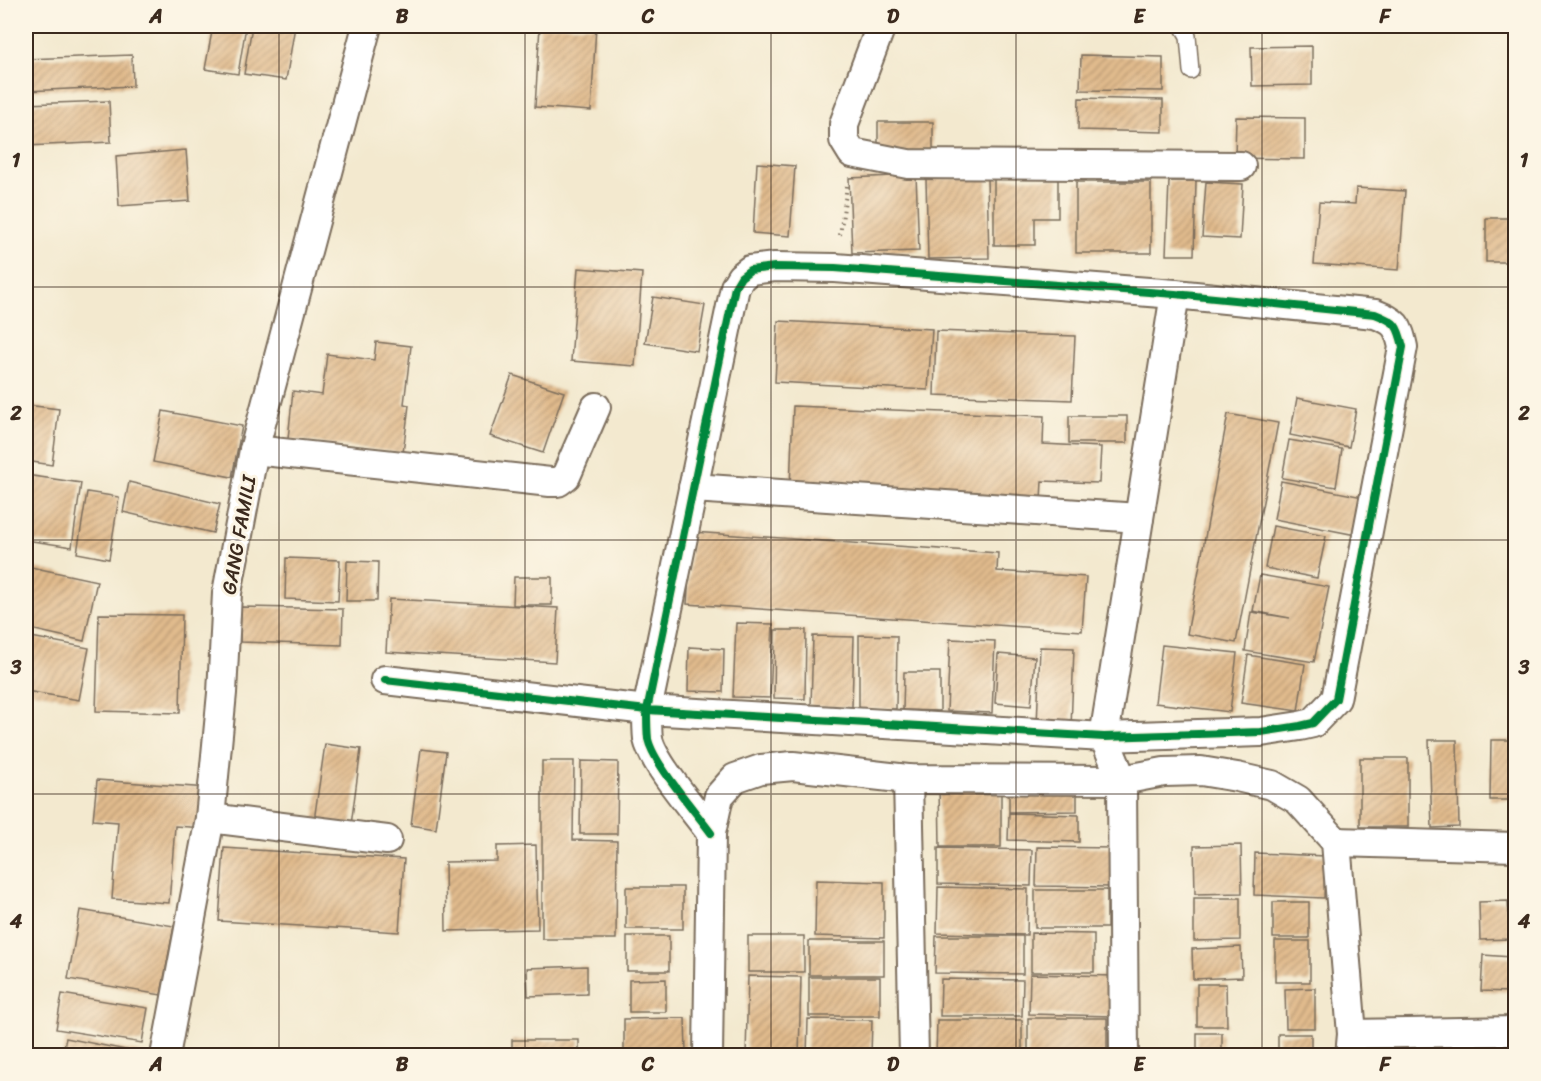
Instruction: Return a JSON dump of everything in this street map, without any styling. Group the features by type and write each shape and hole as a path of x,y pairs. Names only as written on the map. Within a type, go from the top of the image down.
{"street":[{"name":"GANG FAMILI","path":"165,1056 210,818 222,693 227,593 254,450 368,26"},
{"path":"881,26 844,124 844,140 852,153 908,164 1241,166"},
{"path":"385,680 647,710 1104,737 1261,732 1313,723 1336,699 1403,347 1399,329 1389,320 1375,314 1175,294 835,268 775,267 750,270 741,277 735,287 647,710 648,740 654,754 711,833"},
{"path":"1124,1056 1122,780 1104,737 1175,294"},
{"path":"254,450 558,482 566,476 596,407"},
{"path":"693,488 1139,518"},
{"path":"708,1056 711,833 719,796 735,778 761,769 793,766 908,779 1122,780 1164,772 1202,771 1272,786 1298,800 1336,842 1351,1045 1515,1031"},
{"path":"908,779 914,1056"},
{"path":"210,818 387,840"},
{"path":"1336,842 1515,847"}],"lane":[{"path":"1182,26 1188,36 1191,71"}],"path":[{"path":"835,268 852,153"}],"building":[{"path":"213,26 246,26 238,74 205,69"},
{"path":"252,26 295,26 286,80 244,74"},
{"path":"540,26 596,26 591,111 535,107"},
{"path":"1312,46 1312,85 1252,86 1251,47"},
{"path":"132,55 133,86 26,91 26,59"},
{"path":"1081,55 1163,57 1163,91 1080,90"},
{"path":"1079,98 1163,100 1163,132 1078,130"},
{"path":"109,101 111,142 26,146 26,104"},
{"path":"1236,117 1305,118 1305,159 1235,158"},
{"path":"878,122 933,122 933,153 878,153"},
{"path":"186,150 190,201 119,206 116,156"},
{"path":"757,163 795,166 790,236 753,233"},
{"path":"916,175 919,251 852,253 849,178"},
{"path":"987,178 989,258 928,259 926,179"},
{"path":"994,178 1058,179 1058,218 1035,218 1035,245 994,245"},
{"path":"1169,181 1196,181 1194,255 1166,255"},
{"path":"1076,182 1151,182 1151,253 1076,253"},
{"path":"1206,182 1243,184 1240,239 1202,237"},
{"path":"1356,188 1405,191 1399,270 1314,264 1319,202 1355,204"},
{"path":"1486,218 1516,218 1516,262 1486,262"},
{"path":"578,268 642,273 635,366 571,361"},
{"path":"653,297 705,305 697,351 645,343"},
{"path":"778,321 932,329 928,390 775,382"},
{"path":"936,331 1075,336 1072,400 934,395"},
{"path":"376,342 411,346 404,404 409,405 403,453 288,439 293,391 322,395 327,354 374,360"},
{"path":"512,375 564,392 543,453 490,436"},
{"path":"1297,398 1356,409 1349,447 1290,435"},
{"path":"26,405 59,409 52,465 26,461"},
{"path":"793,406 1044,416 1043,444 1101,447 1099,483 1042,481 1041,500 790,490"},
{"path":"163,411 242,426 232,477 153,462"},
{"path":"1228,414 1278,423 1236,643 1187,634"},
{"path":"1069,416 1127,416 1127,443 1069,443"},
{"path":"1289,440 1342,449 1336,487 1282,478"},
{"path":"26,475 81,483 72,547 26,540"},
{"path":"1281,481 1363,497 1356,535 1274,519"},
{"path":"129,482 220,504 213,533 123,512"},
{"path":"87,492 119,497 109,559 77,553"},
{"path":"1273,526 1326,536 1317,578 1265,568"},
{"path":"692,532 998,553 997,571 1086,577 1082,631 687,604"},
{"path":"286,558 340,560 338,601 285,599"},
{"path":"347,561 378,562 377,601 346,601"},
{"path":"26,566 97,581 84,641 26,628"},
{"path":"1260,575 1329,587 1314,662 1245,651 1251,612 1290,618 1253,611"},
{"path":"514,577 552,577 552,605 513,605"},
{"path":"389,599 558,608 555,662 386,652"},
{"path":"241,607 343,609 342,645 240,642"},
{"path":"99,614 182,615 180,713 96,711"},
{"path":"736,623 773,624 770,698 733,697"},
{"path":"775,630 806,630 805,699 774,698"},
{"path":"859,635 897,636 896,709 859,709"},
{"path":"26,636 89,648 79,700 26,691"},
{"path":"813,636 854,637 852,707 811,706"},
{"path":"950,639 995,641 992,713 947,711"},
{"path":"1162,645 1237,653 1230,712 1155,703"},
{"path":"689,647 724,649 723,692 688,691"},
{"path":"1040,647 1074,648 1071,728 1037,726"},
{"path":"998,654 1035,657 1031,706 995,703"},
{"path":"1248,655 1305,664 1298,711 1241,703"},
{"path":"904,672 940,672 940,711 903,710"},
{"path":"1429,740 1457,740 1459,827 1432,828"},
{"path":"1491,740 1516,740 1516,800 1490,800"},
{"path":"325,744 361,749 351,825 314,821"},
{"path":"421,749 446,752 436,829 411,825"},
{"path":"1360,758 1408,758 1408,827 1360,827"},
{"path":"542,761 574,761 573,840 617,841 616,939 542,939"},
{"path":"581,761 618,762 617,834 580,834"},
{"path":"97,780 208,788 205,828 175,826 169,903 112,899 118,822 93,820"},
{"path":"939,784 1001,784 1001,847 940,847"},
{"path":"1009,786 1077,786 1077,811 1009,812"},
{"path":"1009,813 1079,815 1079,842 1008,840"},
{"path":"536,845 538,929 446,931 445,862 497,861 497,846"},
{"path":"1241,845 1242,893 1195,894 1194,846"},
{"path":"1037,847 1114,848 1113,887 1036,886"},
{"path":"224,848 404,859 399,932 219,921"},
{"path":"938,848 1032,850 1031,886 938,884"},
{"path":"1255,853 1325,856 1324,898 1254,895"},
{"path":"816,880 884,882 884,938 815,936"},
{"path":"626,887 683,887 683,929 626,929"},
{"path":"938,887 1028,889 1027,935 937,933"},
{"path":"1035,890 1107,890 1107,928 1035,928"},
{"path":"1194,898 1240,898 1240,940 1194,941"},
{"path":"1511,898 1516,898 1516,936 1512,936"},
{"path":"1508,901 1510,939 1480,940 1479,902"},
{"path":"1273,902 1309,902 1309,938 1273,938"},
{"path":"80,910 174,926 161,995 68,979"},
{"path":"1031,933 1094,934 1094,972 1031,972"},
{"path":"627,936 669,936 669,971 627,971"},
{"path":"748,936 804,936 804,972 748,972"},
{"path":"936,936 1023,936 1023,974 935,973"},
{"path":"809,941 884,941 884,975 809,975"},
{"path":"1275,941 1310,941 1310,982 1275,982"},
{"path":"1241,947 1242,977 1193,979 1192,949"},
{"path":"1483,955 1511,957 1510,992 1481,991"},
{"path":"587,966 587,994 528,996 527,968"},
{"path":"1030,974 1114,976 1113,1016 1029,1014"},
{"path":"748,976 801,977 799,1056 746,1056"},
{"path":"809,977 880,977 880,1016 809,1016"},
{"path":"666,979 666,1012 629,1012 629,980"},
{"path":"941,979 1023,980 1022,1016 940,1016"},
{"path":"1197,984 1226,984 1227,1026 1197,1026"},
{"path":"1315,988 1315,1028 1286,1028 1285,989"},
{"path":"62,994 148,1008 142,1043 56,1029"},
{"path":"685,1018 686,1052 624,1053 624,1019"},
{"path":"1028,1018 1107,1018 1107,1056 1028,1056"},
{"path":"808,1019 872,1020 871,1056 807,1056"},
{"path":"937,1020 1022,1020 1022,1056 936,1056"},
{"path":"1197,1033 1222,1033 1222,1056 1197,1056"},
{"path":"1278,1034 1311,1034 1311,1056 1278,1056"},
{"path":"66,1038 146,1054 146,1056 62,1056"},
{"path":"512,1040 579,1040 579,1056 512,1056"}],"cycle path":[{"path":"385,680 647,710 1104,737 1261,732 1313,723 1336,699 1403,347 1395,325 1388,319 1375,314 1175,294 835,268 775,267 750,270 741,277 735,287 647,710 648,739 651,749 675,787 711,833"}]}
